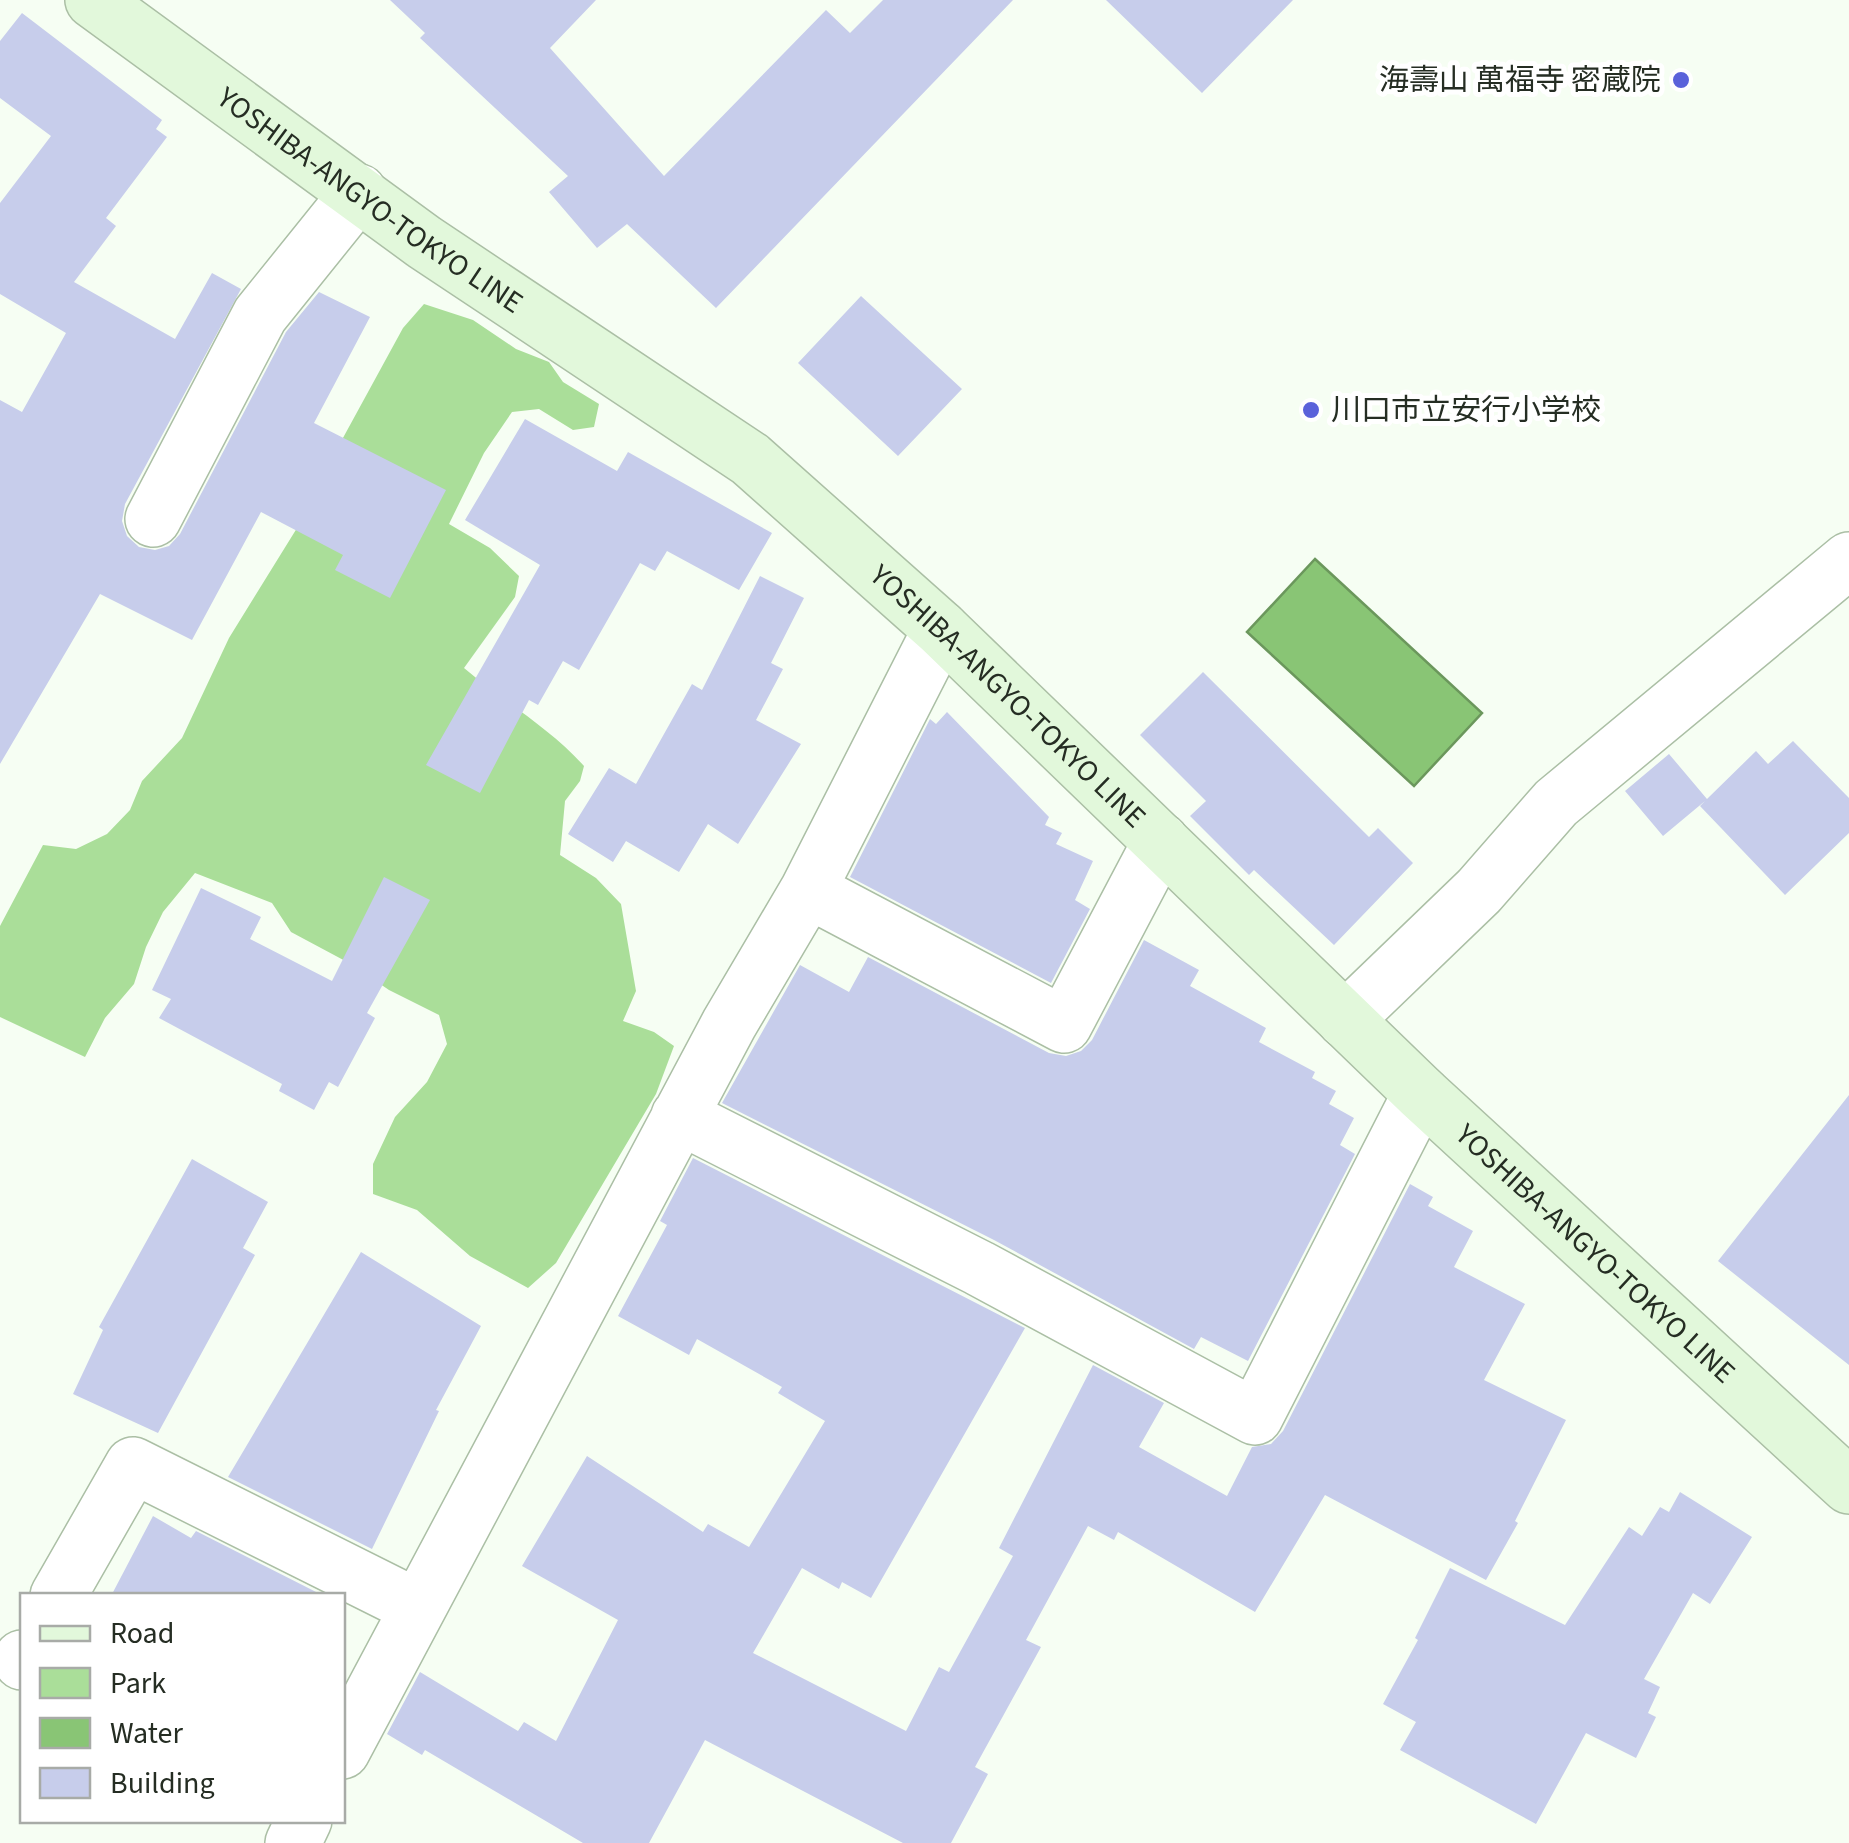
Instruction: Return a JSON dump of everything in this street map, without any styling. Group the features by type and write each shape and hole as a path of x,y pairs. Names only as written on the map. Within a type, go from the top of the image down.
{"main road":[{"name":"YOSHIBA-ANGYO-TOKYO LINE","path":"93,0 424,242 750,459 941,629 1421,1094 1849,1486"}],"street":[{"path":"153,519 260,315 359,192"},
{"path":"1345,1020 1479,891 1556,803 1849,560"},
{"path":"345,1745 728,1024 808,890 941,629"},
{"path":"808,890 1064,1026 1161,841"},
{"path":"679,1116 980,1268 1255,1417 1421,1094"},
{"path":"60,1593 133,1464 417,1607"}],"green space":[{"path":"424,304 473,320 516,349 549,362 563,382 599,404 594,427 573,430 539,409 512,412 484,453 449,524 490,548 519,576 515,597 464,668 541,727 584,766 580,781 565,801 560,855 596,878 621,904 636,991 623,1021 654,1032 674,1046 656,1094 556,1263 528,1288 470,1256 417,1210 373,1194 373,1164 395,1117 427,1082 447,1044 439,1015 291,932 272,903 195,873 163,912 134,984 105,1018 85,1057 0,1017 0,926 43,845 76,849 107,834 130,810 142,781 182,738 229,638 315,499 332,458 403,328"}],"water":[{"path":"1315,559 1482,713 1414,786 1247,632"}],"building":[{"path":"390,0 596,0 550,48 664,176 826,10 850,33 883,0 1013,0 716,308 627,224 597,248 549,192 568,176 420,38 425,33"},
{"path":"1106,0 1293,0 1202,93"},
{"path":"22,13 162,120 156,129 167,137 106,218 116,226 74,282 175,339 212,273 241,289 125,504 122,521 127,536 139,547 155,550 169,546 180,534 286,332 319,292 370,317 314,423 446,490 390,598 335,570 343,555 261,512 192,640 100,594 0,764 0,400 22,412 66,333 0,294 0,203 51,136 0,98 0,41"},
{"path":"861,296 962,389 898,456 798,363"},
{"path":"525,419 617,471 628,452 772,533 739,590 667,551 655,571 640,563 579,670 563,661 538,705 529,700 480,793 426,765 540,565 465,520"},
{"path":"760,576 804,598 771,663 783,669 756,720 801,744 738,844 708,824 679,872 626,841 613,862 568,834 609,768 636,784 692,684 702,690"},
{"path":"1203,672 1369,837 1378,828 1413,863 1334,945 1254,870 1249,875 1190,816 1206,801 1140,735"},
{"path":"947,712 1049,817 1045,825 1062,833 1056,844 1093,861 1075,900 1090,909 1051,983 850,877 930,719 936,724"},
{"path":"1793,741 1849,798 1849,833 1785,895 1700,806 1705,801 1663,836 1625,791 1669,754 1707,799 1756,751 1768,764"},
{"path":"384,877 430,900 367,1013 375,1018 338,1087 329,1082 314,1110 279,1091 282,1084 159,1018 171,999 152,990 201,888 261,917 250,939 332,981"},
{"path":"1144,940 1199,970 1190,986 1266,1028 1259,1042 1315,1072 1312,1078 1336,1091 1329,1104 1354,1118 1340,1145 1355,1154 1248,1361 1201,1337 1194,1349 994,1240 722,1103 800,965 849,992 868,957 1049,1053 1066,1056 1081,1051 1092,1040"},
{"path":"1849,1095 1849,1365 1718,1261"},
{"path":"693,1158 1025,1328 871,1598 842,1582 839,1589 802,1568 753,1653 906,1731 939,1667 949,1672 1013,1556 999,1548 1093,1365 1164,1403 1139,1447 1227,1496 1252,1447 1271,1444 1283,1431 1410,1184 1433,1197 1428,1206 1473,1231 1454,1267 1525,1304 1484,1380 1566,1420 1515,1521 1518,1523 1486,1580 1325,1495 1255,1612 1118,1532 1114,1540 1088,1526 1026,1640 1041,1647 975,1767 988,1774 951,1843 903,1843 705,1740 649,1843 583,1843 425,1750 422,1755 387,1734 420,1672 518,1731 524,1722 556,1741 618,1620 522,1566 587,1456 703,1532 708,1524 749,1547 825,1421 778,1393 782,1387 697,1339 689,1355 618,1316 667,1225 660,1221"},
{"path":"192,1159 268,1202 243,1248 255,1255 158,1433 73,1394 103,1330 99,1327"},
{"path":"361,1252 481,1326 436,1410 439,1411 372,1549 228,1477"},
{"path":"1680,1492 1752,1537 1710,1604 1693,1593 1644,1679 1660,1687 1648,1713 1656,1717 1636,1758 1586,1733 1536,1824 1400,1750 1416,1722 1383,1704 1418,1640 1415,1638 1450,1568 1565,1625 1629,1527 1642,1536 1660,1507 1669,1512"},
{"path":"153,1516 191,1538 196,1531 318,1593 113,1593"}],"place":[{"name":"海壽山 萬福寺 密蔵院","path":"1681,80"},
{"name":"川口市立安行小学校","path":"1311,410"}]}
